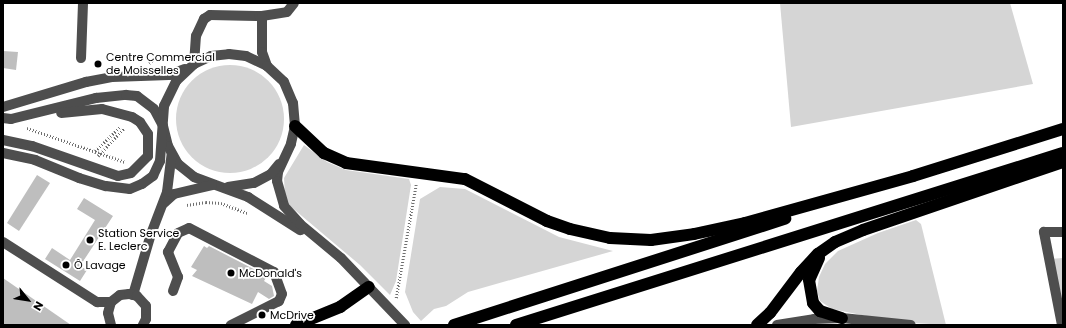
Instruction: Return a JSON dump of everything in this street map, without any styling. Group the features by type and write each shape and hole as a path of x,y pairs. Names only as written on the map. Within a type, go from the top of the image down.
{"highway":[{"path":"295,126 324,153 346,163 369,168 419,172 472,181 547,221 570,230 610,238 651,240 694,234 745,223 913,176"},
{"path":"454,325 721,241 913,176 1063,129"},
{"path":"516,325 1063,153"},
{"path":"757,325 770,313 801,272 831,245 863,230 1063,162"},
{"path":"831,245 814,268 809,290 813,304 820,311 842,318"},
{"path":"296,325 340,307 369,287"}],"street":[{"path":"81,58 83,3"},
{"path":"3,153 35,160 91,183 130,189 148,181 157,169 162,151 164,106 168,93 191,66 196,36 204,19 210,16 262,16 287,12 294,3"},
{"path":"262,16 262,52 267,66"},
{"path":"3,106 86,82 112,77 169,74 191,66 211,56 229,54 246,56 267,66 284,82 293,103 295,126 291,144 282,161 271,174 254,183 240,187 216,186 180,192 164,203"},
{"path":"7,119 96,98 126,95 137,96 150,104 163,126 172,154 178,164 194,177 248,197 329,248"},
{"path":"3,140 32,146 118,176 131,174 137,170 145,161 150,149 148,134 140,122 120,113 102,109 7,119"},
{"path":"133,295 151,234 164,203 171,176 172,154"},
{"path":"282,161 277,181 284,206 300,224 329,248 369,287 405,325"},
{"path":"173,291 178,277 168,252 178,233 189,228 274,272 282,294 279,301 231,325"},
{"path":"1062,325 1044,232 1063,232"},
{"path":"3,242 97,302 111,302"},
{"path":"3,251 19,252"},
{"path":"111,325 108,313 111,302 120,295 133,295 146,306 146,320 143,325"},
{"path":"777,325 814,318 868,319 911,325"}],"path":[{"path":"393,312 419,172"}],"shaded area":[{"path":"780,3 1010,3 1033,84 791,127"},
{"path":"230,65 251,69 268,81 280,98 284,119 280,140 268,157 251,169 230,173 209,169 192,157 180,140 176,119 180,98 192,81 209,69"},
{"path":"304,145 327,162 346,170 409,179 411,185 396,281 390,295 360,265 290,206 285,197 284,178"},
{"path":"440,187 465,189 559,237 613,251 468,292 446,306 434,309 421,321 413,312 405,292 420,199"},
{"path":"916,220 921,224 946,325 896,322 832,309 820,301 817,291 819,277 825,264 838,251 878,233"},
{"path":"1063,258 1063,325 1049,259"}],"building":[{"path":"3,51 18,52 16,70 3,68"},
{"path":"37,175 50,183 19,231 7,223"},
{"path":"84,198 113,216 80,266 87,270 80,281 45,259 52,248 70,260 95,220 77,209"},
{"name":"McDonald's","path":"204,246 207,248 209,246 267,276 264,281 272,286 274,296 269,299 258,292 252,304 192,276 197,270 191,267"},
{"path":"3,278 71,325 3,325"}],"place":[{"name":"Centre Commercial de Moisselles","path":"98,64"},
{"name":"Station Service E. Leclerc","path":"90,240"},
{"name":"Ô Lavage","path":"66,265"},
{"name":"McDonald's","path":"231,273"},
{"name":"McDrive","path":"262,315"}]}
